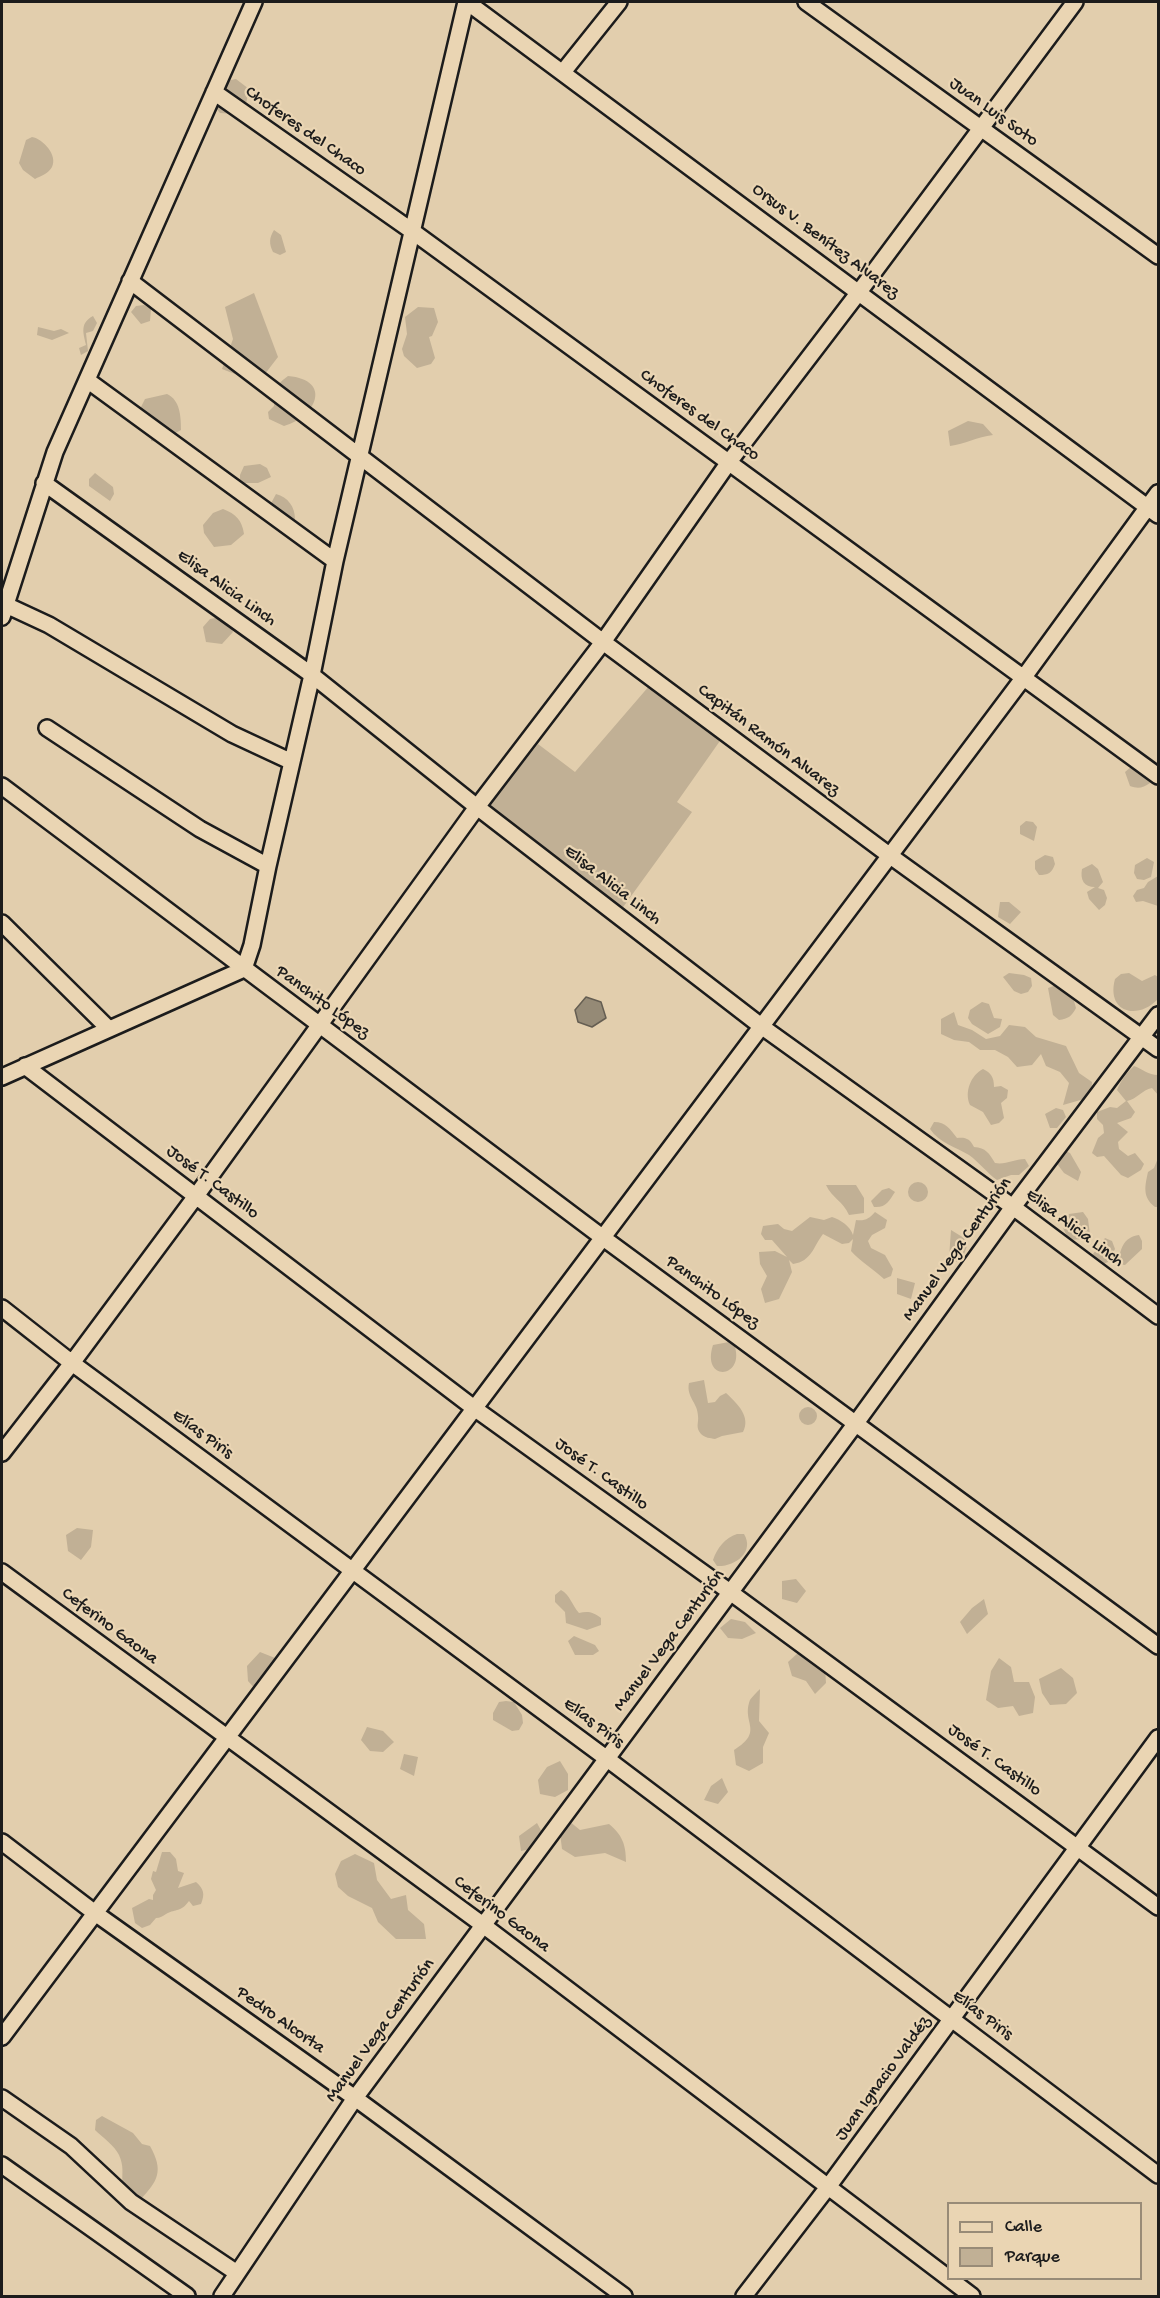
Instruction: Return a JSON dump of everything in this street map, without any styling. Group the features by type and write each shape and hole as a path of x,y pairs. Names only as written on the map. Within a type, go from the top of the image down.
{"street":[{"path":"254,2 55,452 4,611 49,625 231,734 292,762"},
{"path":"2,1077 244,969 252,945 359,456 466,2"},
{"name":"Orsus V. Benítez Alvarez","path":"466,2 1153,511"},
{"path":"563,72 619,2"},
{"name":"Juan Luis Soto","path":"806,2 1158,256"},
{"path":"2,1453 196,1196 318,1024 477,807 603,642 729,462 1075,2"},
{"name":"Choferes del Chaco","path":"214,92 412,231 1158,776"},
{"name":"Capitán Ramón Alvarez","path":"130,281 603,642 890,855 1158,1049"},
{"path":"87,380 335,561"},
{"name":"Elisa Alicia Linch","path":"44,483 312,675 477,807 761,1026 1013,1207 1158,1316"},
{"path":"2,2037 761,1026 1153,511 1158,493"},
{"path":"47,728 200,829 268,866"},
{"name":"Panchito López","path":"2,786 602,1237 1158,1646"},
{"path":"2,923 109,1029"},
{"name":"Manuel Vega Centurión","path":"222,2296 355,2098 856,1423 1013,1207 1158,1015"},
{"name":"José T. Castillo","path":"25,1066 474,1408 730,1592 1158,1907"},
{"name":"Elías Piris","path":"2,1308 72,1363 953,2018 1158,2175"},
{"name":"Ceferino Gaona","path":"2,1572 483,1925 947,2277"},
{"name":"Juan Ignacio Valdéz","path":"744,2296 828,2187 1158,1738"},
{"name":"Pedro Alcorta","path":"2,1842 94,1913 355,2098 624,2296"},
{"path":"2,2098 71,2146 131,2202 237,2273"},
{"path":"2,2165 186,2296"},
{"name":"Ceferino Gaona","path":"951,2280 972,2296"}],"green space":[{"path":"236,79 249,89 246,104 235,114 220,113 211,103 221,82"},
{"path":"32,137 41,141 48,148 53,158 49,171 35,179 23,170 19,163 26,140"},
{"path":"274,230 281,235 286,252 280,255 273,252 271,246 270,238"},
{"path":"254,293 278,357 258,383 222,369 233,339 225,307"},
{"path":"144,305 151,309 150,321 141,324 131,312 136,306"},
{"path":"418,307 434,308 438,322 432,336 429,337 435,358 431,364 417,368 404,356 402,349 407,334 405,317"},
{"path":"93,316 97,323 93,331 86,333 88,351 81,355 79,348 86,345 84,325"},
{"path":"38,327 54,331 61,329 69,333 52,340 37,335"},
{"path":"288,376 311,384 315,391 315,399 304,415 284,426 269,419 268,412 274,406 278,386"},
{"path":"167,394 177,404 181,430 159,442 151,441 151,425 140,414 141,407 145,399"},
{"path":"968,421 983,424 993,435 950,446 948,431"},
{"path":"260,464 267,468 271,477 258,483 240,483 240,475 244,466"},
{"path":"95,473 113,487 114,494 110,501 89,486 89,479"},
{"path":"276,494 287,500 294,510 295,519 288,524 268,509"},
{"path":"223,509 238,518 244,534 231,545 214,547 204,533 203,525 213,513"},
{"path":"226,616 233,632 222,644 206,642 203,627 210,619"},
{"path":"650,685 722,738 677,802 692,812 621,910 488,806 538,744 575,772"},
{"path":"1132,766 1150,776 1150,783 1140,788 1130,786 1125,772"},
{"path":"1026,821 1033,822 1037,827 1034,841 1020,834 1020,826"},
{"path":"1045,855 1053,857 1055,864 1049,873 1039,875 1035,869 1035,861"},
{"path":"1147,858 1154,862 1151,877 1144,880 1137,879 1134,873 1135,865"},
{"path":"1092,864 1098,869 1103,882 1098,888 1104,890 1107,898 1105,905 1099,910 1089,899 1087,892 1095,887 1086,884 1082,876 1082,869"},
{"path":"1158,876 1158,906 1143,901 1136,902 1133,896 1137,890 1144,888 1148,882"},
{"path":"1000,902 1009,902 1021,912 1010,924 998,917"},
{"path":"1009,973 1031,978 1032,986 1028,992 1021,994 1014,991 1003,977"},
{"path":"1129,973 1142,981 1155,975 1158,977 1158,999 1150,1006 1133,1011 1119,1006 1113,990 1115,979 1121,974"},
{"path":"1062,983 1072,994 1076,1008 1069,1017 1059,1020 1053,1015 1048,988"},
{"path":"982,1002 989,1004 994,1018 1002,1019 1000,1027 988,1034 972,1024 968,1018 970,1010"},
{"path":"954,1012 958,1025 986,1039 1000,1036 1009,1025 1025,1027 1036,1037 1066,1046 1079,1073 1092,1082 1091,1097 1063,1105 1069,1083 1060,1072 1046,1066 1041,1054 1032,1065 1017,1067 1008,1057 995,1050 980,1050 969,1042 954,1040 941,1034 941,1019"},
{"path":"1134,1066 1158,1075 1158,1095 1152,1088 1127,1101 1135,1112 1131,1118 1117,1123 1128,1132 1118,1142 1119,1149 1128,1156 1135,1153 1144,1164 1141,1170 1128,1178 1121,1175 1104,1156 1097,1157 1092,1153 1098,1138 1104,1133 1103,1125 1097,1119 1097,1112 1110,1107 1117,1108 1126,1101 1117,1090 1124,1077"},
{"path":"983,1069 992,1076 994,1087 1001,1086 1008,1090 1007,1098 1001,1103 1004,1118 999,1123 991,1125 983,1112 970,1105 968,1100 970,1084 975,1075"},
{"path":"1056,1108 1063,1110 1066,1117 1057,1128 1050,1128 1045,1114"},
{"path":"934,1122 945,1125 957,1138 967,1139 974,1147 984,1150 995,1163 1025,1159 1029,1166 1019,1175 997,1180 969,1155 938,1138 930,1129"},
{"path":"1063,1150 1070,1153 1081,1172 1078,1181 1064,1173 1055,1161"},
{"path":"1158,1158 1158,1207 1155,1207 1146,1195 1145,1187 1148,1172 1154,1168"},
{"path":"918,1182 925,1185 928,1192 925,1199 918,1202 911,1199 908,1192 911,1185"},
{"path":"826,1185 856,1185 864,1198 864,1213 849,1215"},
{"path":"889,1188 895,1192 889,1201 882,1206 874,1207 871,1201 882,1190"},
{"path":"875,1212 887,1220 885,1228 872,1235 868,1241 871,1248 885,1255 893,1269 891,1276 884,1279 854,1254 851,1251 853,1239 849,1243 842,1244 823,1234 808,1257 793,1264 789,1260 792,1272 779,1299 765,1303 761,1289 767,1276 760,1264 759,1252 775,1251 787,1257 772,1240 765,1240 761,1234 763,1226 778,1224 792,1231 810,1217 824,1220 832,1217 845,1224 853,1235 856,1220 867,1219"},
{"path":"1083,1212 1088,1219 1090,1235 1083,1239 1069,1240 1063,1228 1069,1214"},
{"path":"951,1230 964,1238 967,1246 962,1260 955,1262 949,1258"},
{"path":"1139,1235 1142,1249 1125,1265 1118,1264 1121,1249 1126,1241"},
{"path":"1105,1238 1112,1241 1115,1249 1108,1262 1101,1265 1095,1261 1093,1254"},
{"path":"897,1278 915,1283 911,1299 897,1294"},
{"path":"729,1342 735,1347 736,1358 734,1365 723,1372 717,1370 713,1365 711,1357 713,1345"},
{"path":"704,1380 708,1403 715,1402 726,1393 739,1406 745,1421 743,1432 715,1439 699,1432 697,1411 689,1383"},
{"path":"808,1407 814,1410 817,1416 814,1422 808,1425 802,1422 799,1416 802,1410"},
{"path":"77,1528 93,1530 91,1547 81,1560 68,1551 66,1535"},
{"path":"737,1534 744,1534 747,1541 745,1552 730,1564 717,1566 713,1560 717,1551 725,1541"},
{"path":"796,1579 806,1591 797,1603 782,1599 782,1581"},
{"path":"561,1590 579,1613 595,1614 601,1618 601,1625 587,1630 566,1623 565,1612 555,1602 555,1595"},
{"path":"984,1599 988,1614 967,1634 960,1622 972,1608"},
{"path":"731,1619 745,1622 756,1633 742,1639 728,1638 720,1628"},
{"path":"574,1636 595,1645 599,1651 593,1655 575,1655 568,1641"},
{"path":"260,1652 275,1658 280,1675 275,1691 259,1693 248,1681 247,1666"},
{"path":"799,1652 825,1668 826,1683 815,1694 806,1681 792,1676 788,1662"},
{"path":"999,1658 1011,1667 1014,1682 1029,1682 1035,1697 1033,1713 1019,1716 1013,1706 998,1708 986,1700 991,1671"},
{"path":"1061,1668 1073,1678 1077,1693 1066,1704 1050,1705 1042,1693 1039,1679"},
{"path":"760,1689 759,1721 769,1733 763,1747 763,1763 749,1771 736,1765 734,1750 748,1737 750,1700"},
{"path":"499,1702 514,1702 522,1715 523,1723 519,1730 512,1731 493,1720 493,1713"},
{"path":"367,1727 383,1731 394,1742 383,1752 370,1751 361,1740"},
{"path":"404,1754 418,1757 414,1776 400,1769"},
{"path":"560,1761 568,1774 568,1790 555,1797 540,1794 538,1780 547,1767"},
{"path":"722,1778 728,1792 718,1804 704,1800 711,1786"},
{"path":"569,1821 580,1830 609,1824 622,1840 626,1862 605,1853 575,1857 562,1849 560,1833"},
{"path":"537,1823 544,1836 536,1848 521,1851 519,1836"},
{"path":"162,1852 170,1852 176,1859 178,1871 184,1873 178,1888 196,1882 201,1887 203,1894 201,1904 193,1906 189,1901 181,1909 156,1918 150,1925 142,1928 135,1923 132,1908 149,1899 153,1900 156,1890 151,1879 153,1871 156,1872"},
{"path":"355,1854 374,1863 377,1880 391,1899 406,1895 408,1910 424,1924 426,1939 396,1939 378,1922 372,1908 348,1896 338,1887 335,1874 341,1861"},
{"path":"102,2116 133,2133 142,2144 150,2146 157,2162 157,2175 140,2200 131,2195 123,2185 122,2163 119,2155 95,2130 96,2120"}],"shaded area":[{"path":"586,997 601,1002 606,1018 592,1027 578,1022 575,1010"}]}
